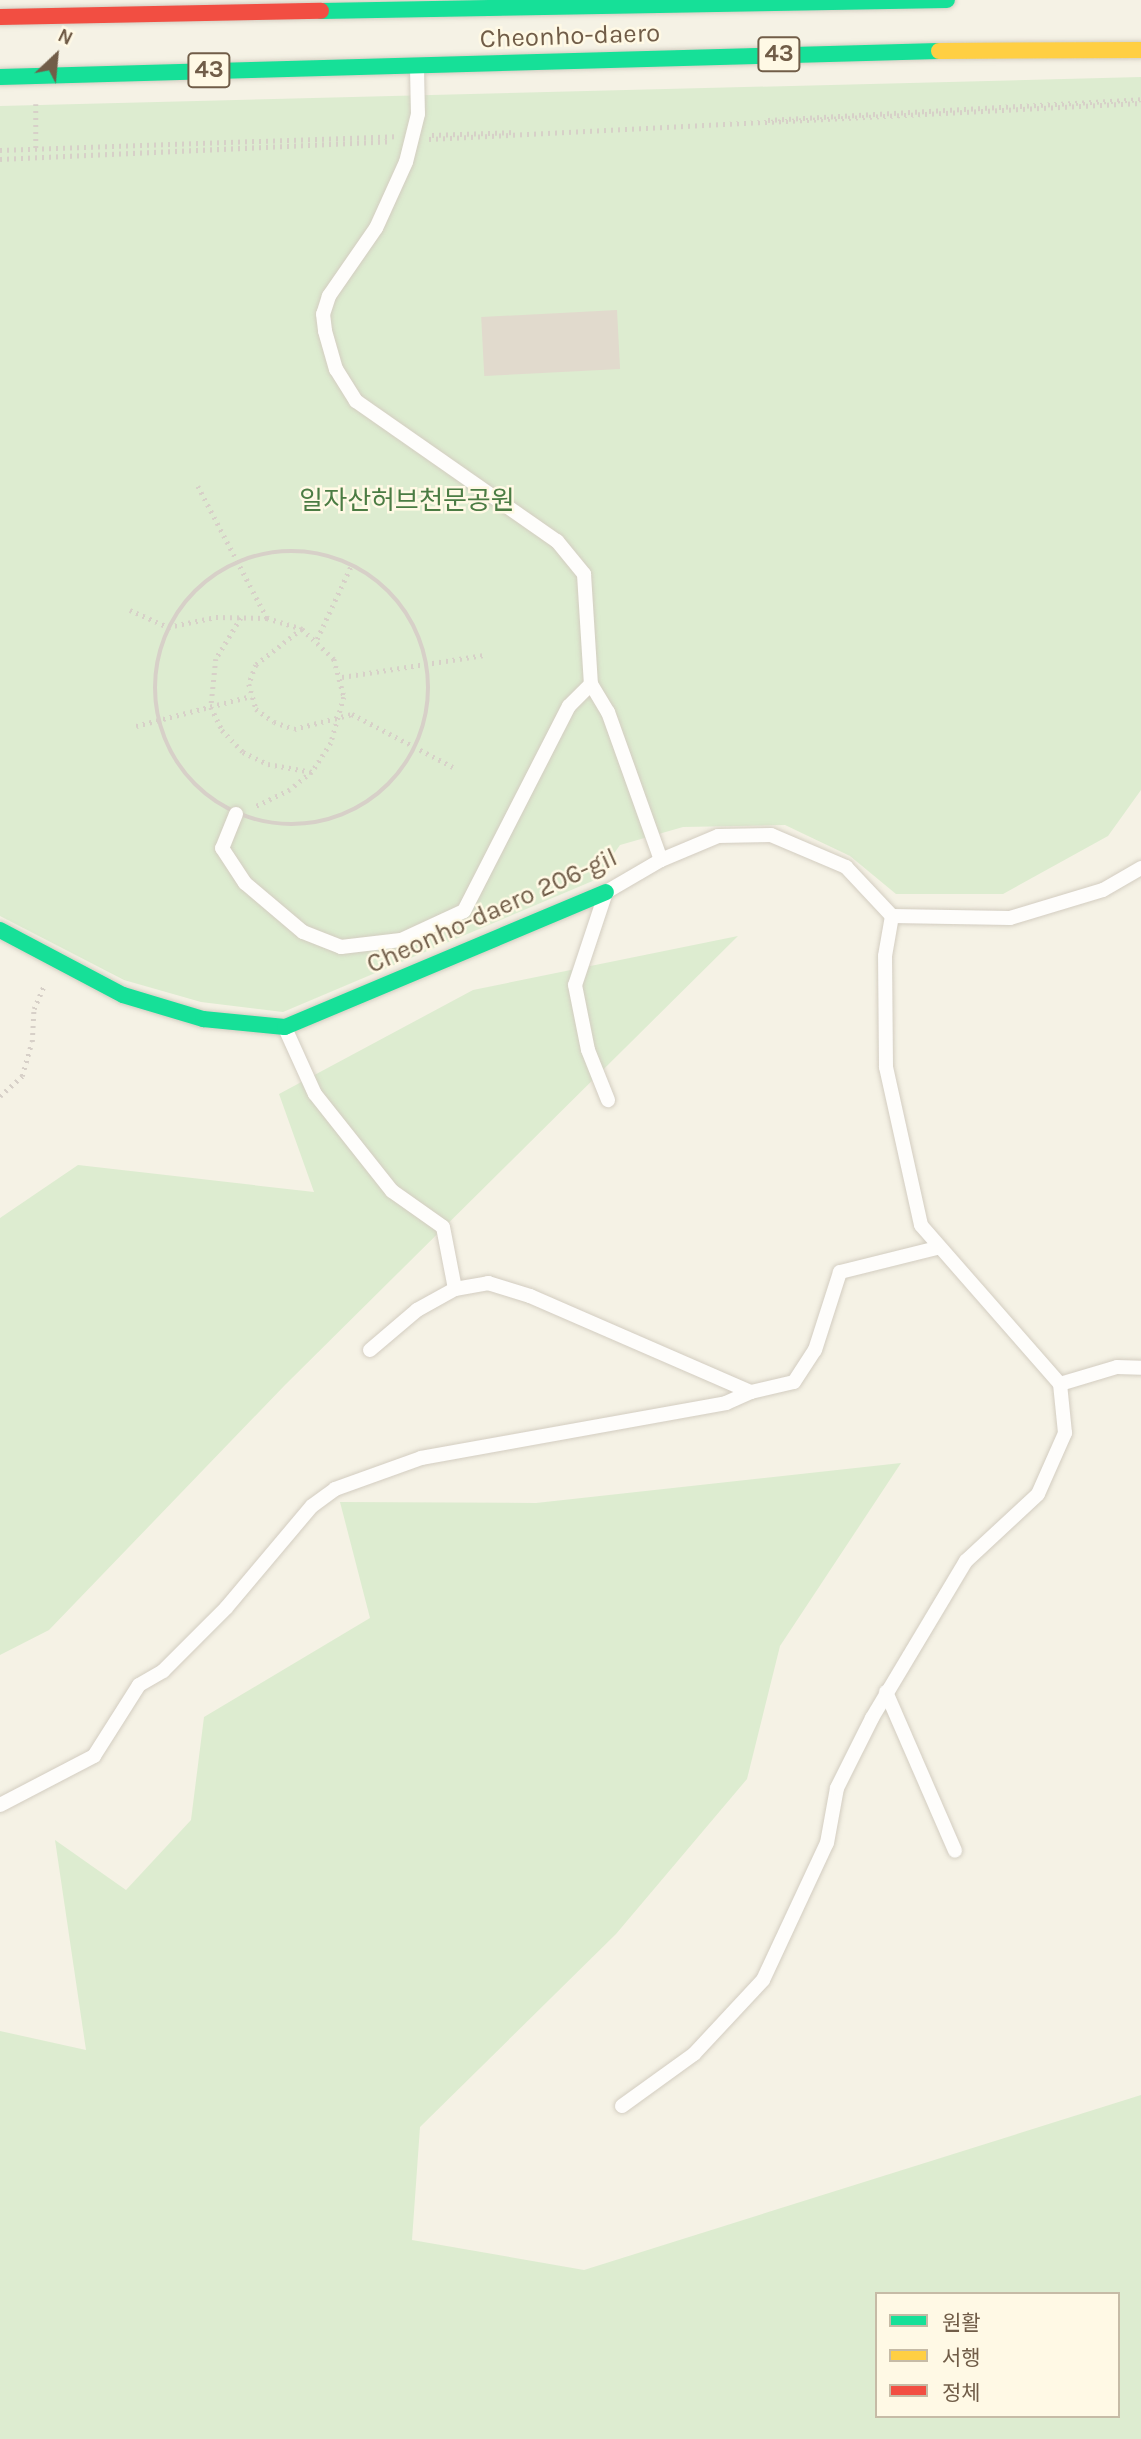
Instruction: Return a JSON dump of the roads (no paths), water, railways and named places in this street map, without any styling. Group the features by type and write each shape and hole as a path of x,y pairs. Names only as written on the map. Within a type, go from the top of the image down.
{"main road":[{"path":"130,0 147,12"},
{"name":"Cheonho-daero","path":"0,17 147,12 947,0"},
{"name":"Cheonho-daero","path":"0,77 897,51 1141,50"},
{"name":"Cheonho-daero 206-gil","path":"0,930 124,995 203,1020 285,1027 606,892"}],"lane":[{"path":"417,66 418,114 412,138 376,228 329,296 323,314 336,369 356,401 557,541 573,557 584,574 591,684 608,712 661,860"},
{"path":"236,814 222,848 245,883 303,932 341,947 401,940 464,911 569,706 591,684"},
{"name":"Cheonho-daero 206-gil","path":"606,892 661,860 718,836 771,835 846,867 892,916"},
{"path":"622,2106 694,2054 763,1980 827,1843 837,1788 886,1692 966,1561 1038,1494 1065,1433 1060,1384 937,1248 921,1225 886,1067 885,956 892,916 1010,918 1103,890 1141,868"},
{"path":"606,892 575,985 588,1050 608,1101"},
{"path":"285,1027 315,1094 392,1191 443,1227 455,1289"},
{"path":"0,1805 94,1756 139,1685 163,1671 217,1617 312,1506 335,1489 421,1458 726,1403 751,1392 794,1382 814,1349 840,1272 937,1248"},
{"path":"370,1350 417,1310 455,1289 488,1283 530,1296 751,1392"},
{"path":"1060,1384 1117,1367 1141,1368"},
{"path":"886,1692 955,1851"}],"park label":[{"name":"일자산허브천문공원","path":"407,501"}]}
